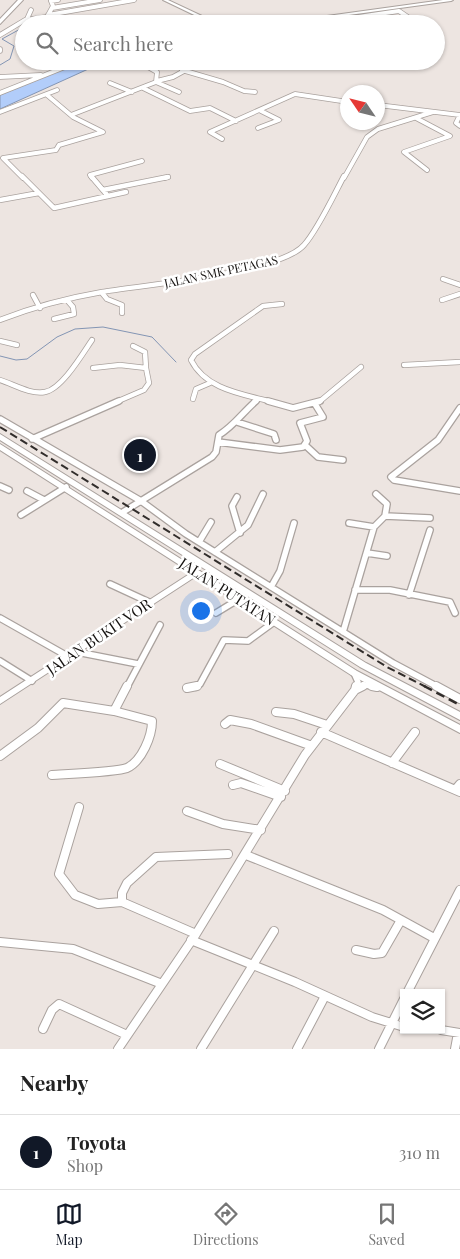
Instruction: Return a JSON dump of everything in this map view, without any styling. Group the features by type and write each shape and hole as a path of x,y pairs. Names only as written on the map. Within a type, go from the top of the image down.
{"highway":[{"path":"0,17 17,1"},
{"path":"0,22 17,1"},
{"name":"JALAN PUTATAN","path":"0,436 363,664 460,716"},
{"name":"JALAN PUTATAN","path":"0,446 354,673 411,705 460,729"},
{"path":"94,505 103,500"},
{"path":"199,574 211,569"},
{"path":"411,705 420,696"}],"street":[{"path":"48,15 52,8 51,1 58,0"},
{"path":"52,8 100,0"},
{"path":"48,15 134,0"},
{"path":"165,0 198,15"},
{"path":"171,0 203,15"},
{"path":"362,15 429,2 451,0"},
{"path":"29,15 32,10"},
{"path":"341,15 379,11 399,11 405,15"},
{"path":"0,35 15,25"},
{"path":"0,93 58,70"},
{"path":"153,70 157,72 156,81"},
{"path":"71,115 143,88 156,81 173,77 182,70 244,91 255,92"},
{"path":"0,77 30,74 44,76"},
{"path":"156,81 179,92"},
{"path":"110,83 132,92"},
{"path":"143,88 190,111 210,108 236,120"},
{"path":"0,112 57,90"},
{"path":"222,139 210,132 261,111 295,94 340,101"},
{"path":"47,95 71,115 103,132 59,145 56,150 3,158 54,208 126,192"},
{"path":"385,105 460,115 456,123 460,126"},
{"path":"93,106 102,110"},
{"path":"258,128 279,120 261,111"},
{"name":"JALAN SMK PETAGAS","path":"0,320 67,300 102,292 206,276 272,262 294,254 304,246 367,136 378,129 433,112"},
{"path":"416,118 450,136 404,152 427,170"},
{"path":"108,196 90,175 142,161"},
{"path":"103,190 168,177"},
{"path":"0,200 39,193"},
{"path":"443,279 460,285"},
{"path":"102,292 107,298 122,305 122,313"},
{"path":"442,300 460,294"},
{"path":"33,295 40,308"},
{"path":"54,319 74,314 73,307 67,300"},
{"path":"282,304 263,306 195,354 191,362 210,383 289,407 315,404 362,367"},
{"path":"0,380 34,392 47,392 69,374 92,340"},
{"path":"0,341 17,345"},
{"path":"32,439 144,390 149,383 145,352 133,346"},
{"path":"404,365 460,362"},
{"path":"93,368 105,365 133,365 146,368"},
{"path":"193,399 196,389 210,383"},
{"path":"123,512 212,457 216,452 221,432 237,422 241,414 258,399"},
{"path":"305,446 307,441 300,422 323,417 315,404"},
{"path":"460,408 454,421 446,426 439,439 391,477 394,480 460,491"},
{"path":"0,419 141,501 199,542 393,663 460,699"},
{"path":"237,422 274,434 276,440"},
{"path":"218,442 280,450 305,446 320,458 343,460"},
{"path":"0,486 9,490"},
{"path":"21,515 66,487"},
{"path":"26,491 44,500"},
{"path":"215,552 251,522 258,500 263,494"},
{"path":"343,632 374,527 385,516 387,504 376,494"},
{"path":"237,497 232,506 240,533"},
{"path":"385,516 430,518"},
{"path":"199,542 204,536 204,530 211,522"},
{"path":"271,587 280,571 294,523"},
{"path":"350,523 374,527"},
{"path":"409,595 430,530"},
{"path":"366,553 387,556"},
{"name":"JALAN BUKIT VOR","path":"0,701 199,574"},
{"path":"110,584 151,603"},
{"path":"355,590 366,588 450,602 455,613"},
{"path":"216,613 239,599"},
{"path":"0,618 69,657"},
{"path":"187,688 195,688 200,684 224,640 248,641 274,622"},
{"path":"114,711 160,625"},
{"path":"77,652 138,664"},
{"path":"0,661 32,681"},
{"path":"118,1049 246,855 321,732 355,690 358,682 354,673"},
{"path":"355,690 366,685 377,687"},
{"path":"0,756 38,728 63,703 114,711 152,720 152,729 142,755 127,768 52,775"},
{"path":"276,712 294,714 327,725"},
{"path":"225,724 230,720 251,724 312,746"},
{"path":"321,732 458,791 460,784"},
{"path":"392,763 415,732"},
{"path":"220,764 283,794"},
{"path":"233,785 241,783 283,794"},
{"path":"79,807 59,874 75,895 98,904 122,902 251,965 400,1026"},
{"path":"187,811 207,821 237,828 261,830"},
{"path":"122,902 122,893 127,883 156,857 228,854"},
{"path":"246,855 349,896 401,920 434,938"},
{"path":"409,989 460,890"},
{"path":"356,950 374,954 382,953 401,920"},
{"path":"200,1049 274,931"},
{"path":"0,942 73,949 162,984"},
{"path":"297,1049 326,996"},
{"path":"43,1030 52,1010 59,1004 127,1035"},
{"path":"379,1049 400,1007"},
{"path":"445,1031 459,1033 455,1049"}],"water":[{"path":"62,70 86,70 0,109 0,95"}],"waterway":[{"path":"0,65 10,59 14,46 2,39 15,32"},
{"path":"0,356 16,360 27,359 57,337 75,329 103,327 152,337 176,362"}],"railway":[{"path":"0,427 387,667 426,687"},
{"path":"424,686 460,705"}],"place":[{"name":"Toyota","path":"140,455"}]}
